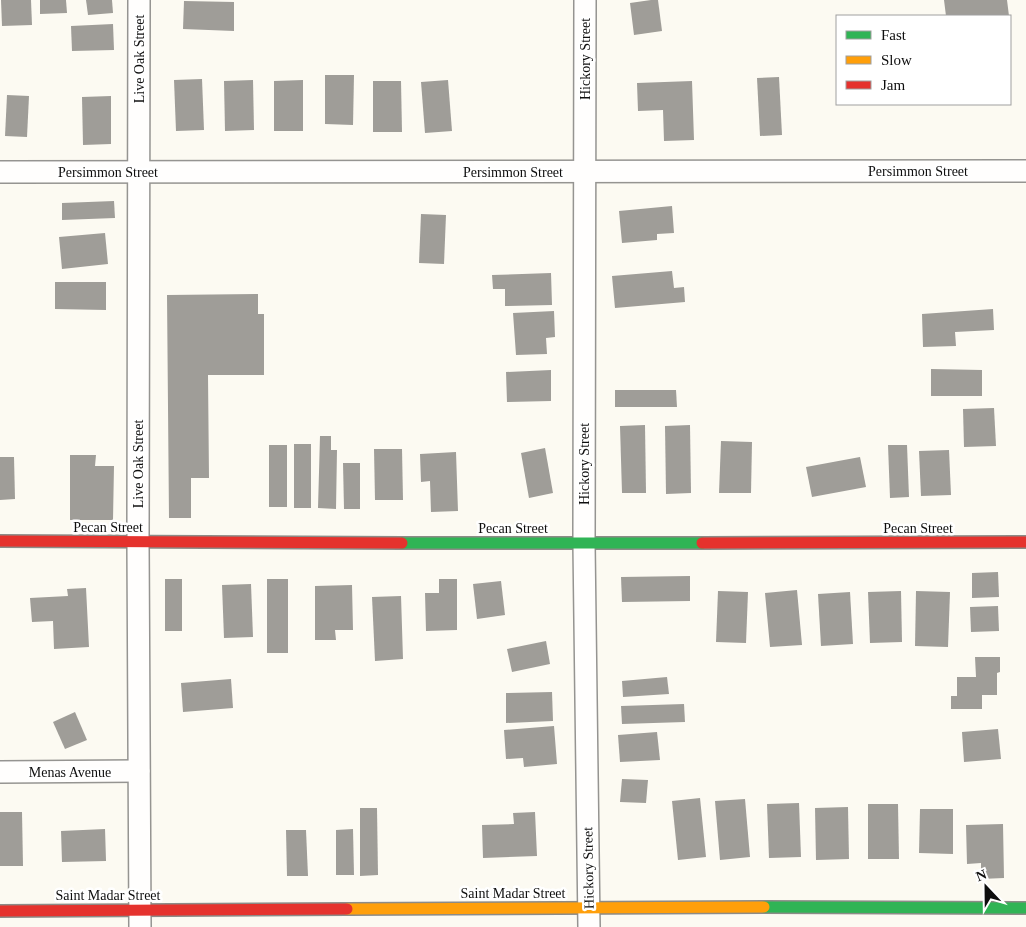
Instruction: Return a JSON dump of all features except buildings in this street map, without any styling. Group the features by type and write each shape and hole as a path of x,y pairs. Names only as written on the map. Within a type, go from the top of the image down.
{"street":[{"name":"Live Oak Street","path":"139,0 138,542 140,919"},
{"name":"Hickory Street","path":"585,0 584,544 589,917"},
{"name":"Persimmon Street","path":"0,172 1026,171"},
{"name":"Pecan Street","path":"0,541 584,544 1026,542"},
{"name":"Menas Avenue","path":"0,772 140,771"},
{"name":"Saint Madar Street","path":"0,911 140,919 589,917 1026,908"}],"traffic: fast":[{"path":"402,543 702,543"},
{"path":"764,907 1026,908"}],"traffic: slow":[{"path":"347,909 764,907"}],"traffic: jam":[{"path":"0,541 402,543"},
{"path":"702,543 1026,542"},
{"path":"0,911 347,909"}]}
